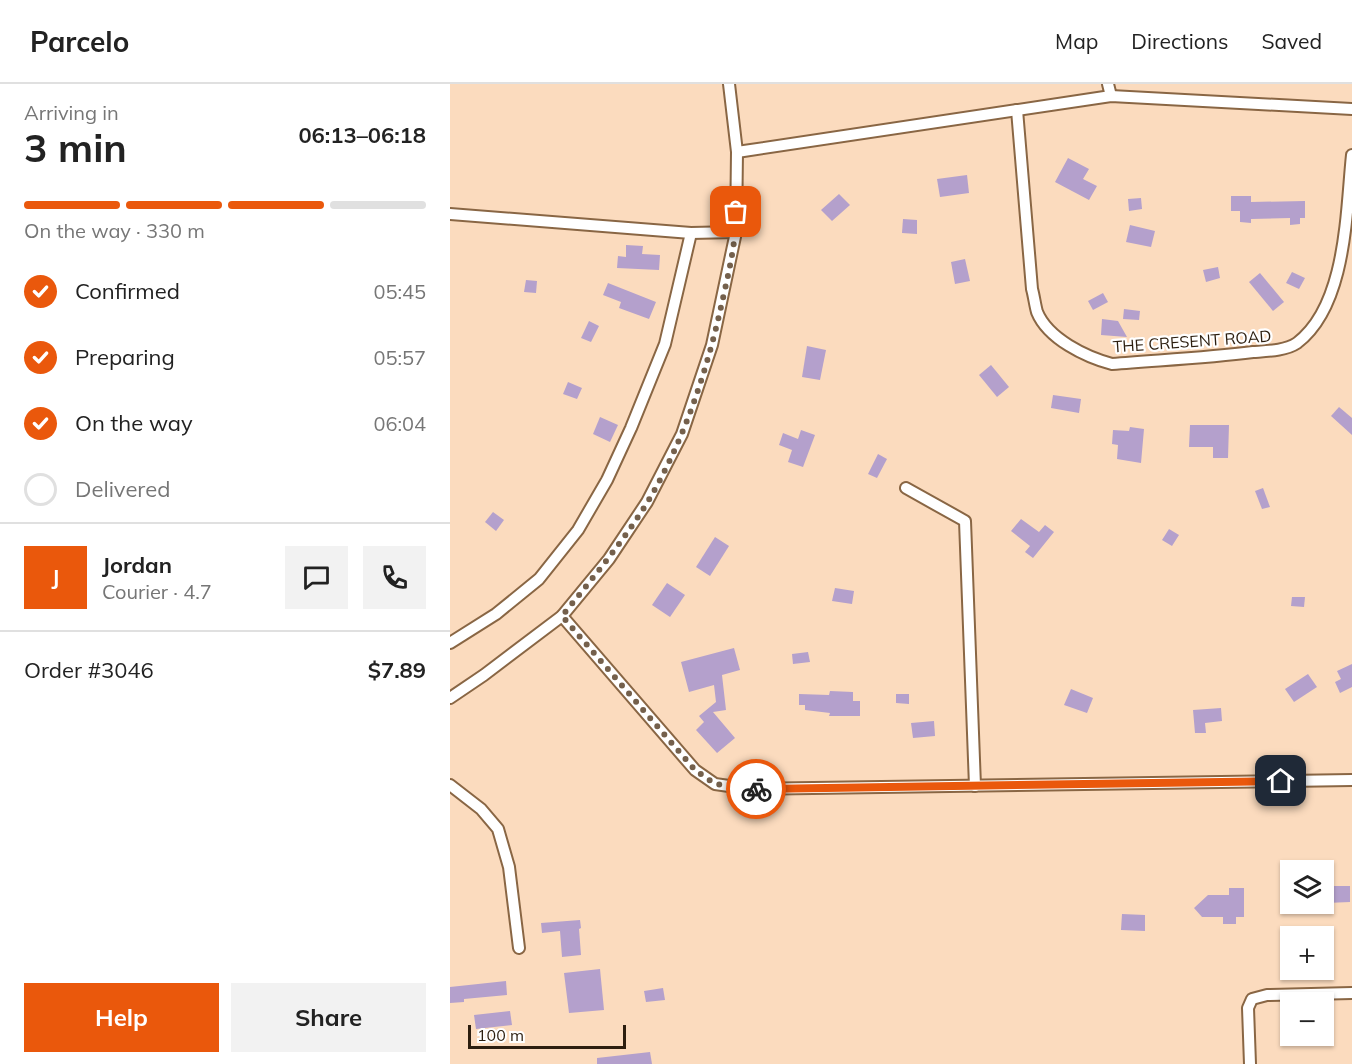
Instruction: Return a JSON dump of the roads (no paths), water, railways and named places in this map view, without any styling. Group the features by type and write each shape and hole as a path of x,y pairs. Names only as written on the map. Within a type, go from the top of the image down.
{"street":[{"path":"450,698 562,616 609,559 647,502 682,434 712,345 736,232 737,152 729,84"},
{"path":"1108,84 1111,96"},
{"path":"737,152 1111,96 1352,109"},
{"name":"THE CRESENT ROAD","path":"1017,110 1032,289 1038,313 1051,332 1097,360 1112,364 1225,356 1282,349 1296,343 1312,327 1329,299 1338,277 1352,155"},
{"path":"450,214 691,233 736,232"},
{"path":"450,643 496,614 538,579 578,531 607,480 665,344 691,233"},
{"path":"906,488 965,521 975,786"},
{"path":"562,616 695,770 715,784 750,789 1352,780"},
{"path":"450,785 481,809 498,829 509,867 519,948"},
{"path":"1250,1064 1248,1008 1252,999 1267,995 1352,993"}]}
